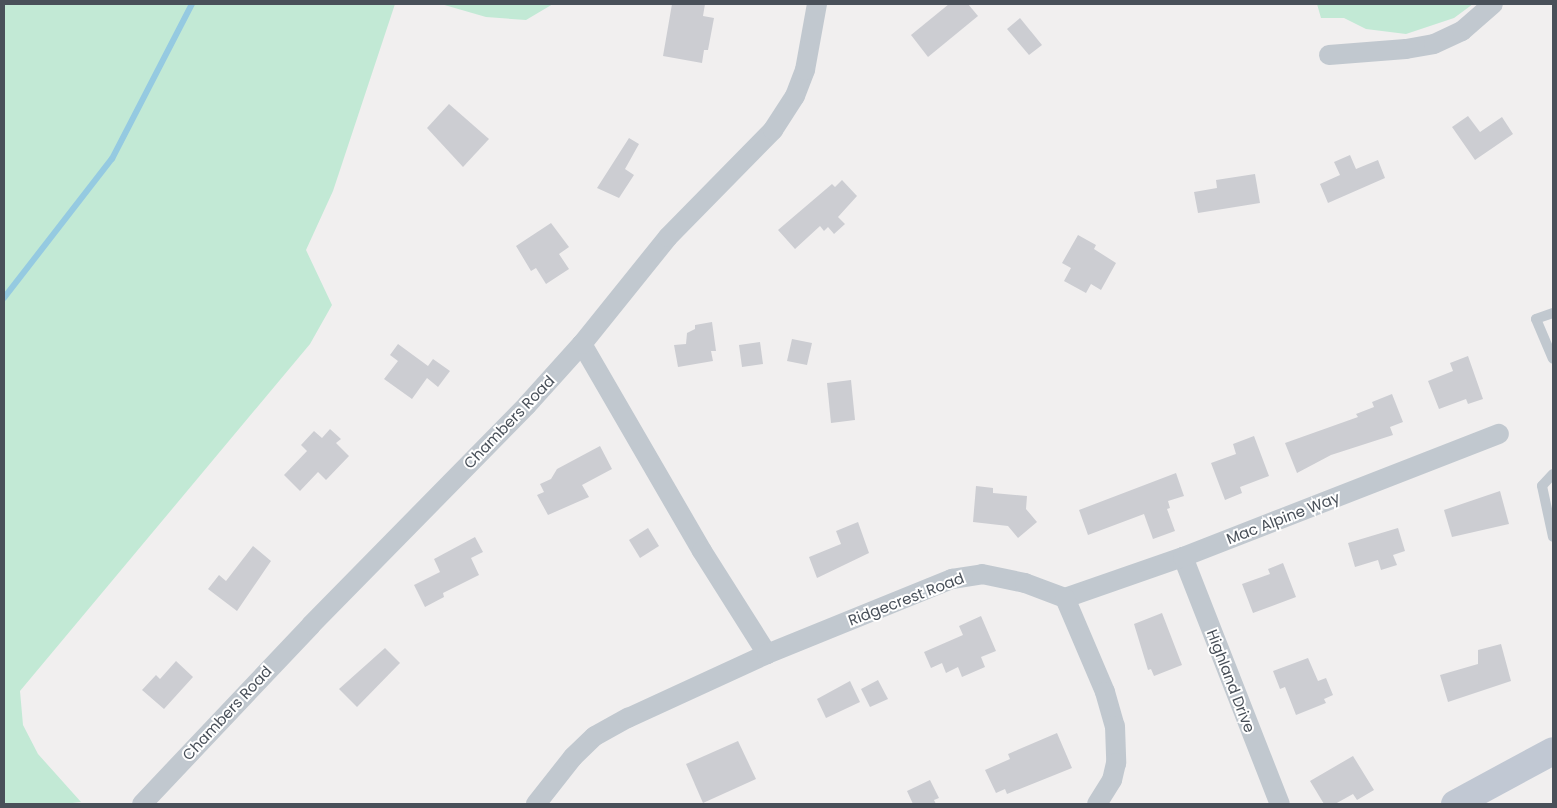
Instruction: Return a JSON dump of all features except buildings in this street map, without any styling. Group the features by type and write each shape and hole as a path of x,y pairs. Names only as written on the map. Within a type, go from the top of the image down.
{"main road":[{"path":"1455,804 1553,751"}],"street":[{"name":"Chambers Road","path":"142,804 311,625 527,405 582,344 668,237 773,130 795,96 805,70 817,4"},
{"path":"1329,54 1406,49 1434,44 1462,31 1493,4"},
{"path":"582,344 702,550 767,654"},
{"name":"Mac Alpine Way","path":"1065,598 1183,557 1499,434"},
{"name":"Highland Drive","path":"1183,557 1280,804"},
{"name":"Ridgecrest Road","path":"536,804 572,757 595,736 628,718 767,654 967,575 997,575 1065,598"},
{"path":"1065,598 1105,692 1115,726 1118,747 1114,771 1105,796 1098,804"}],"lane":[{"path":"1553,312 1536,319 1553,359"},
{"path":"1553,474 1542,486 1553,537"}],"green space":[{"path":"4,4 395,4 333,191 306,250 332,305 310,344 20,691 23,725 38,754 81,802 64,804 4,804"},
{"path":"441,4 553,4 526,20 486,17"},
{"path":"1317,4 1473,4 1454,18 1406,34 1366,29 1344,18 1321,18"}],"waterway":[{"path":"4,298 112,159 192,4"}]}
